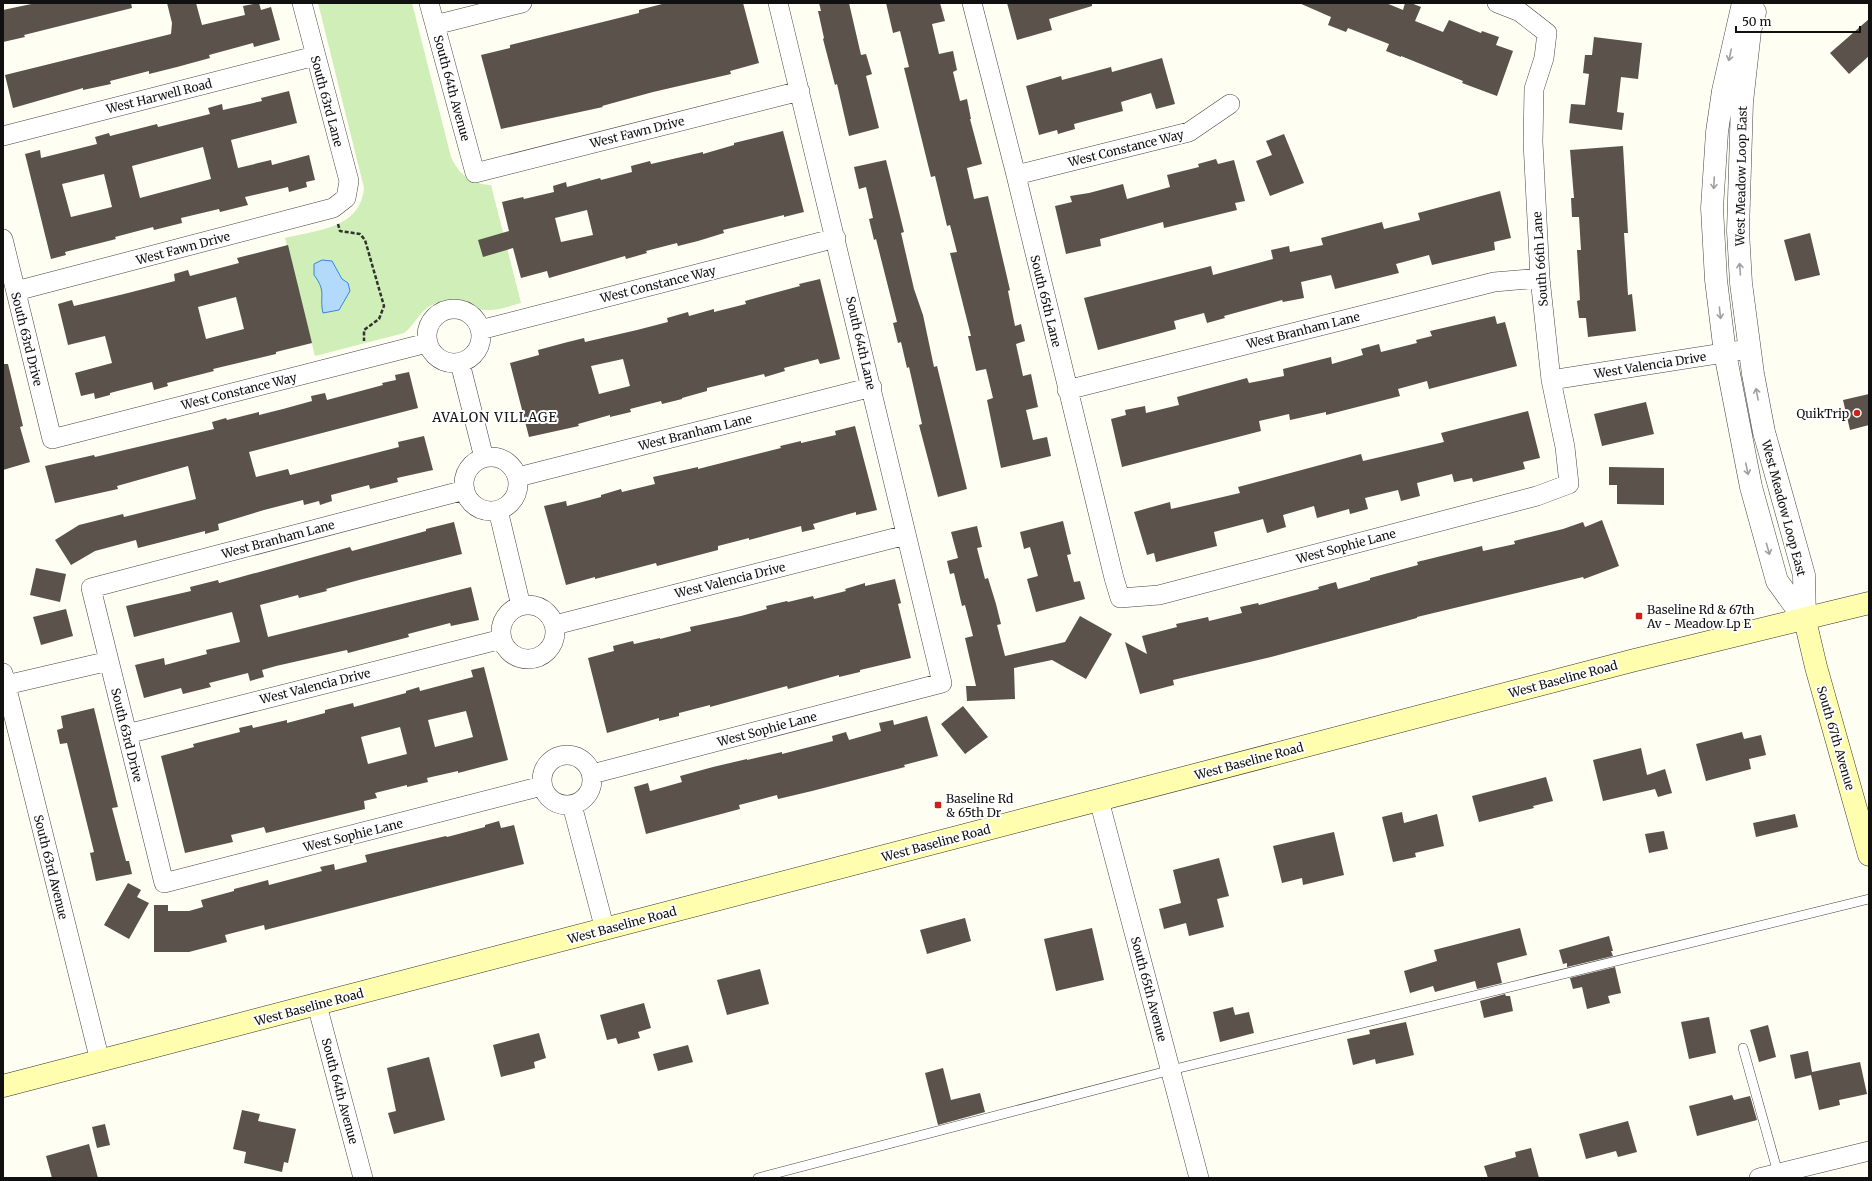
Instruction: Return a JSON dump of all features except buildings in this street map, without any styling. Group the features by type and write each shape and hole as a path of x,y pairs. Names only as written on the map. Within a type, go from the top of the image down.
{"main road":[{"name":"West Baseline Road","path":"3,1086 1635,660 1757,630 1805,620 1869,603"},
{"name":"South 67th Avenue","path":"1805,620 1816,667 1869,856"}],"street":[{"name":"South 63rd Lane","path":"302,3 349,181 340,203"},
{"name":"South 64th Avenue","path":"429,3 474,173"},
{"path":"434,25 522,3"},
{"name":"South 64th Lane","path":"778,3 872,387 942,683"},
{"name":"South 65th Lane","path":"972,3 1016,175 1067,390 1120,598"},
{"name":"South 66th Lane","path":"1497,3 1520,12 1546,33 1544,58 1534,89 1533,142 1540,278 1551,380 1565,448 1569,484"},
{"name":"West Meadow Loop East","path":"1743,3 1722,91 1714,171 1712,208 1716,280 1725,353 1751,487 1778,581 1805,620"},
{"name":"West Meadow Loop East","path":"1757,3 1750,31 1742,102 1738,231 1742,291 1749,349 1764,432 1804,575 1805,620"},
{"name":"West Harwell Road","path":"3,136 316,56"},
{"name":"West Fawn Drive","path":"474,173 800,91"},
{"name":"West Constance Way","path":"1016,175 1189,132 1230,104"},
{"name":"West Fawn Drive","path":"16,291 340,203"},
{"name":"West Constance Way","path":"480,330 836,238"},
{"name":"South 63rd Drive","path":"3,239 52,439"},
{"name":"West Branham Lane","path":"1067,390 1494,282 1540,278"},
{"path":"451,310 466,312 472,317 480,330 479,347 468,360 460,363 447,362 436,357 430,351 427,343 427,335 432,321 444,312 451,310"},
{"name":"West Constance Way","path":"52,439 427,343"},
{"name":"West Valencia Drive","path":"1551,380 1749,349"},
{"path":"460,363 484,458"},
{"name":"West Branham Lane","path":"518,477 872,387"},
{"path":"496,457 508,462 516,471 518,477 518,485 512,501 498,510 489,510 474,504 465,490 464,482 470,467 484,458 496,457"},
{"name":"West Sophie Lane","path":"1120,598 1159,595 1538,496 1569,484"},
{"name":"West Branham Lane","path":"91,588 465,490"},
{"path":"498,510 522,606"},
{"name":"West Valencia Drive","path":"555,625 906,535"},
{"name":"South 63rd Drive","path":"91,588 164,883"},
{"path":"522,606 534,606 546,611 555,625 555,635 552,644 547,651 539,656 530,658 512,654 506,647 502,638 501,630 507,614 522,606"},
{"name":"West Valencia Drive","path":"127,734 502,638"},
{"path":"4,679 109,661"},
{"name":"South 63rd Avenue","path":"4,679 100,1061"},
{"name":"West Sophie Lane","path":"592,774 942,683"},
{"path":"564,755 572,755 584,762 592,774 590,790 586,796 572,804 560,804 554,801 548,797 542,786 541,779 546,765 551,760 564,755"},
{"name":"West Sophie Lane","path":"164,883 542,786"},
{"name":"South 65th Avenue","path":"1099,800 1199,1178"},
{"path":"572,804 604,930"},
{"name":"South 64th Avenue","path":"316,1005 363,1178"},
{"path":"1760,1178 1869,1151"}],"lane":[{"path":"758,1178 1171,1070 1869,899"},
{"path":"1743,1048 1778,1173"}],"path":[{"path":"340,203 340,232 360,234 366,240 384,306 379,319 364,330 364,346 367,358"}],"green space":[{"path":"318,3 412,3 451,157 458,169 466,177 477,183 491,185 521,303 494,310 485,310 471,307 454,300 441,301 432,305 420,314 404,333 315,356 285,238 323,229 346,220 361,202 364,188"}],"water":[{"path":"322,260 332,261 342,279 348,283 350,291 339,310 323,313 322,290 314,275 314,264"}],"place":[{"name":"QuikTrip","path":"1857,413"},
{"name":"Baseline Rd & 67th Av - Meadow Lp E","path":"1639,616"},
{"name":"Baseline Rd & 65th Dr","path":"938,805"}],"district":[{"name":"AVALON VILLAGE","path":"495,417"}]}
